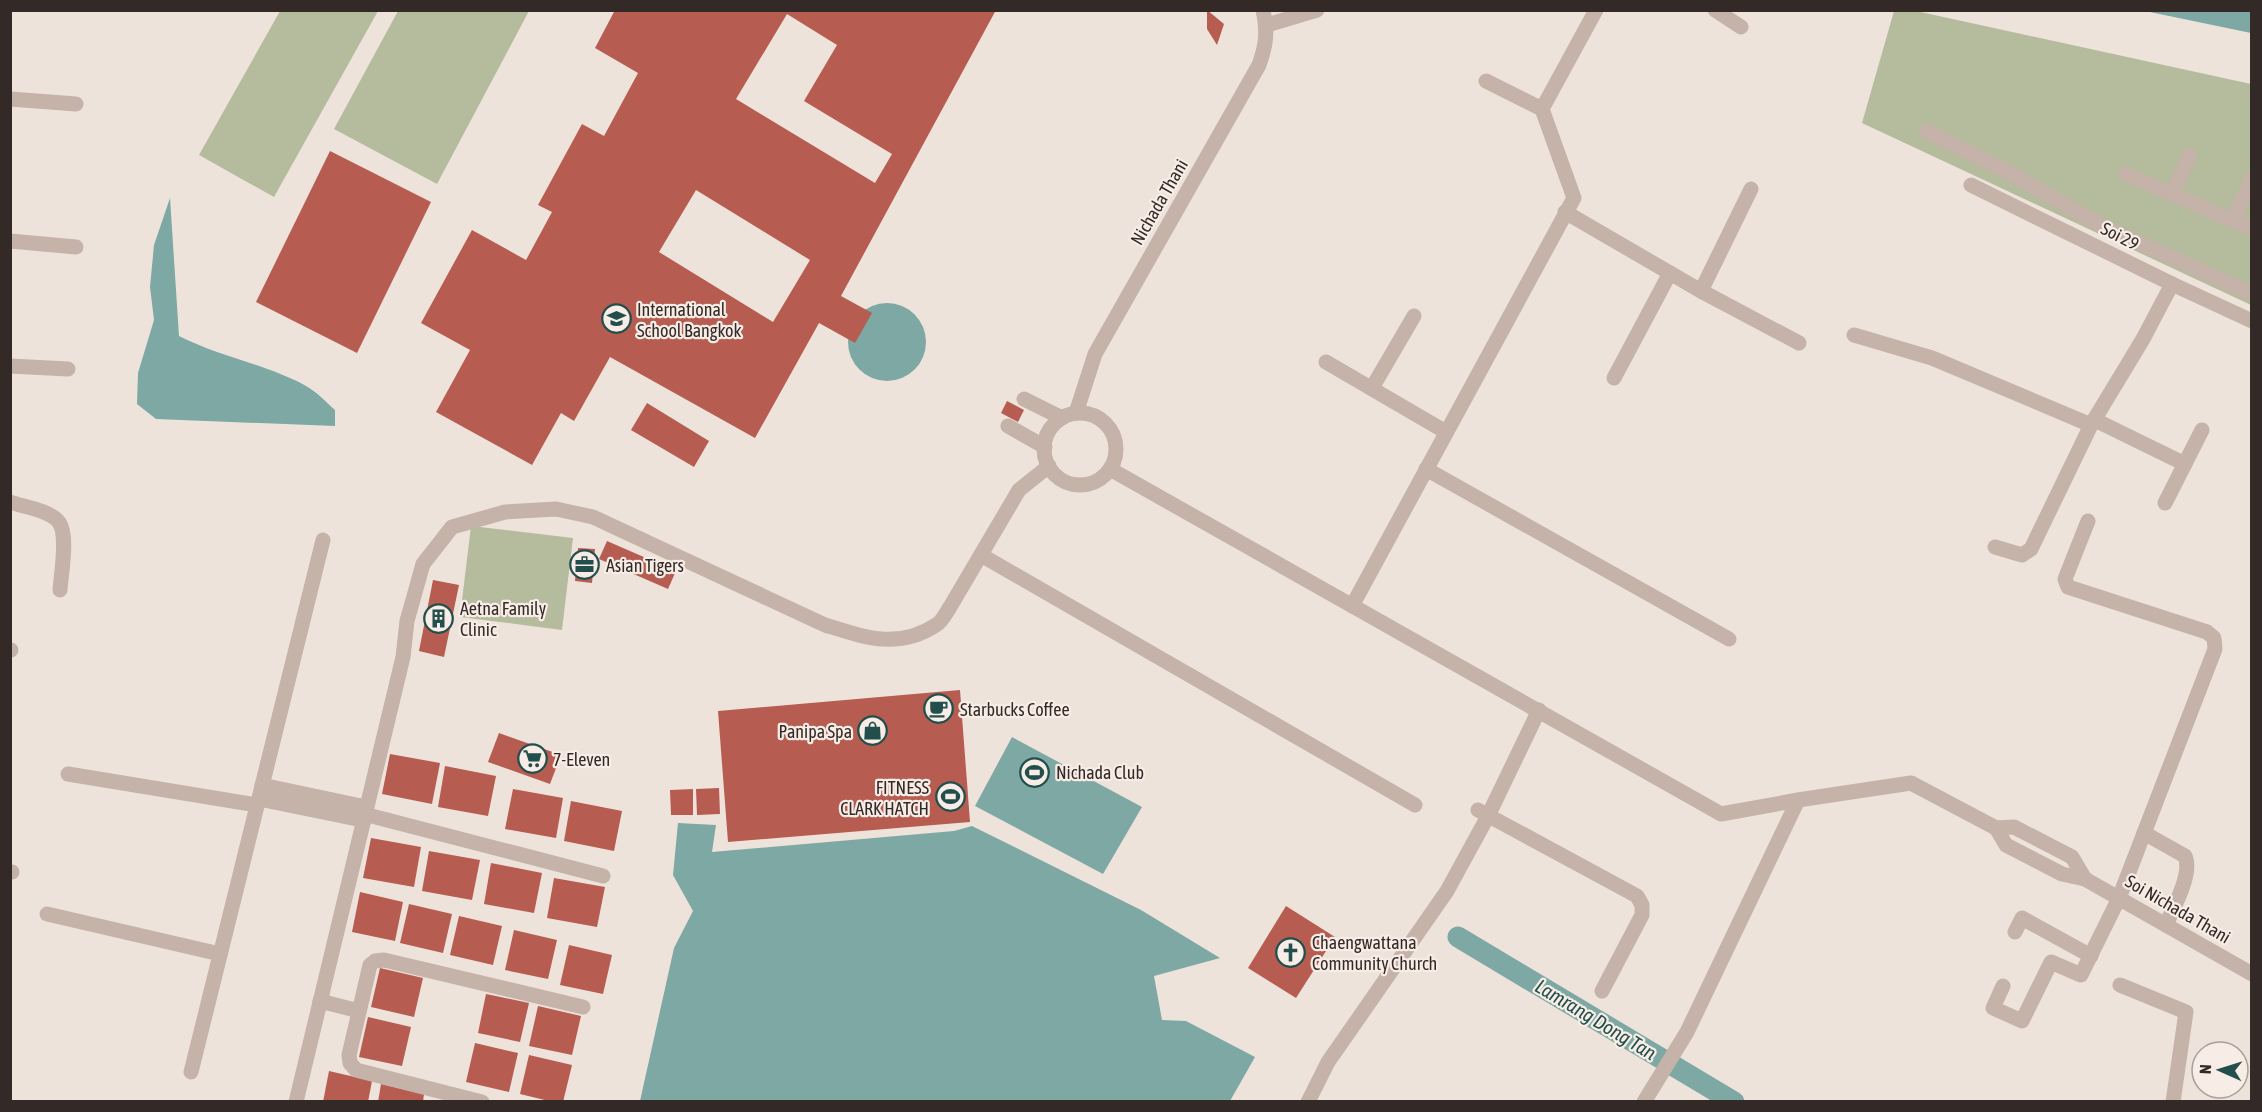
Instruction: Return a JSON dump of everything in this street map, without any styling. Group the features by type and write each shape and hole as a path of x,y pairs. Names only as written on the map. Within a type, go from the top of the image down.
{"street":[{"path":"1265,18 1317,10"},
{"path":"1542,109 1596,10"},
{"path":"1715,10 1742,27"},
{"name":"Nichada Thani","path":"1069,415 1095,354 1259,65 1266,46 1265,18"},
{"path":"1353,606 1574,198 1542,109 1486,81"},
{"path":"10,99 76,104"},
{"path":"1926,131 2010,173 2102,226 2252,294"},
{"path":"2172,194 2190,155"},
{"path":"2126,174 2252,229"},
{"path":"2233,221 2252,178"},
{"name":"Soi 29","path":"1971,184 2172,284 2252,321"},
{"path":"1701,291 1751,189"},
{"path":"1565,212 1701,291 1799,343"},
{"path":"10,241 76,247"},
{"path":"1614,378 1671,273"},
{"path":"1995,547 2022,555 2031,549 2093,422 2143,339 2172,284"},
{"path":"1372,388 1414,316"},
{"path":"1854,335 1932,358 2093,422 2185,464"},
{"path":"1326,362 1446,432"},
{"path":"10,366 68,369"},
{"path":"1024,399 1069,415 1096,416 1107,424 1115,441 1116,453 1110,469 1100,479 1088,484 1077,485 1060,479 1049,466 1045,447 1050,429 1069,415"},
{"path":"1008,426 1045,447"},
{"path":"2165,503 2202,430"},
{"path":"296,1101 403,657 407,621 423,564 452,527 505,512 556,509 593,517 825,625 865,638 886,641 910,636 938,624 1019,490 1049,466"},
{"path":"1110,469 1721,814 1798,800"},
{"path":"1426,469 1730,639"},
{"path":"10,502 57,519 62,526 64,540 60,590"},
{"path":"2003,986 1993,1008 2022,1021 2051,962 2081,975 2119,898 2215,649 2214,638 2207,632 2068,587 2065,579 2088,521"},
{"path":"191,1072 323,540"},
{"path":"981,555 1415,805"},
{"path":"1308,1101 1328,1062 1447,891 1483,813 1539,710"},
{"path":"68,774 259,796 364,814 603,876"},
{"name":"Soi Nichada Thani","path":"1798,800 1911,783 1996,828 2006,845 2062,874 2085,879 2252,974"},
{"path":"1644,1101 1687,1032 1798,800"},
{"path":"1483,813 1637,896 1642,905 1642,915 1602,991"},
{"path":"2144,833 2185,856 2187,862 2188,873 2166,925"},
{"path":"47,915 220,954"},
{"path":"2015,932 2022,918 2091,956"},
{"path":"482,1101 357,1070 350,1063 349,1055 370,965 375,961 384,960 582,1007"},
{"path":"2121,985 2186,1012 2173,1101"},
{"path":"320,1001 359,1011"}],"green space":[{"path":"280,11 378,11 274,197 199,155"},
{"path":"398,11 529,11 437,184 334,129"},
{"path":"1894,11 1916,11 2251,84 2251,305 1862,123"},
{"path":"471,526 573,538 562,630 460,617"}],"water":[{"path":"2145,11 2251,11 2251,33"},
{"path":"170,198 179,336 211,350 291,378 306,386 335,410 335,426 156,419 137,404 138,373 154,320 150,287 154,245"},
{"path":"887,303 902,306 914,315 923,327 926,342 923,357 914,369 902,378 887,381 872,378 860,369 851,357 848,342 851,327 860,315 872,306"},
{"name":"Nichada Club","path":"1012,737 1142,807 1103,874 975,806"},
{"path":"678,823 716,825 712,852 954,831 972,826 1141,910 1220,958 1154,976 1162,1020 1186,1021 1255,1057 1230,1101 640,1101 674,948 693,911 673,875"}],"building":[{"path":"615,10 996,10 841,296 872,313 855,343 819,323 755,438 610,357 574,421 561,413 532,465 436,412 470,350 421,323 472,230 526,260 552,212 538,205 582,124 604,136 638,73 595,48","holes":["787,14 837,45 804,101 892,154 875,183 736,99","696,190 810,260 773,322 659,252"]},
{"path":"1207,10 1224,24 1217,45 1207,29"},
{"path":"330,151 431,202 357,353 256,302"},
{"path":"1007,401 1024,410 1018,422 1001,413"},
{"path":"647,403 709,441 694,467 631,430"},
{"path":"607,541 676,571 668,589 599,559"},
{"name":"Asian Tigers","path":"578,548 595,549 592,583 575,581"},
{"name":"Aetna Family Clinic","path":"433,580 459,585 444,657 419,651"},
{"path":"960,690 970,822 728,842 718,711"},
{"path":"499,733 561,755 550,784 488,762"},
{"path":"390,754 440,763 432,804 382,794"},
{"path":"445,766 496,776 488,816 438,807"},
{"path":"719,788 720,814 697,815 696,789"},
{"path":"513,789 563,798 556,838 505,829"},
{"path":"693,789 693,815 671,815 670,790"},
{"path":"571,801 622,811 614,851 564,841"},
{"path":"371,838 421,847 414,887 363,878"},
{"path":"429,851 480,860 472,900 422,891"},
{"path":"491,863 542,873 534,913 484,904"},
{"path":"554,878 605,887 597,927 547,918"},
{"path":"360,892 403,902 395,941 352,932"},
{"path":"409,904 452,914 443,953 400,943"},
{"name":"Chaengwattana Community Church","path":"1286,906 1335,937 1296,998 1248,968"},
{"path":"459,916 502,926 493,965 450,955"},
{"path":"514,930 557,940 548,979 505,970"},
{"path":"569,945 612,955 603,994 560,985"},
{"path":"380,968 423,978 414,1017 371,1007"},
{"path":"486,994 529,1003 520,1042 478,1033"},
{"path":"538,1006 581,1016 572,1055 529,1046"},
{"path":"368,1017 411,1027 402,1066 359,1057"},
{"path":"475,1043 518,1053 509,1092 466,1082"},
{"path":"529,1055 572,1065 563,1102 553,1102 520,1094"},
{"path":"329,1071 372,1081 368,1102 323,1102"},
{"path":"381,1084 424,1094 423,1102 378,1102"}],"waterway":[{"name":"Lamrang Dong Tan","path":"1458,937 1734,1102"}],"place":[{"name":"International School Bangkok","path":"616,319"},
{"name":"Asian Tigers","path":"585,565"},
{"name":"Aetna Family Clinic","path":"439,618"},
{"name":"Starbucks Coffee","path":"939,709"},
{"name":"Panipa Spa","path":"873,731"},
{"name":"7-Eleven","path":"532,759"},
{"name":"Nichada Club","path":"1035,772"},
{"name":"FITNESS CLARK HATCH","path":"950,797"},
{"name":"Chaengwattana Community Church","path":"1291,952"}]}
